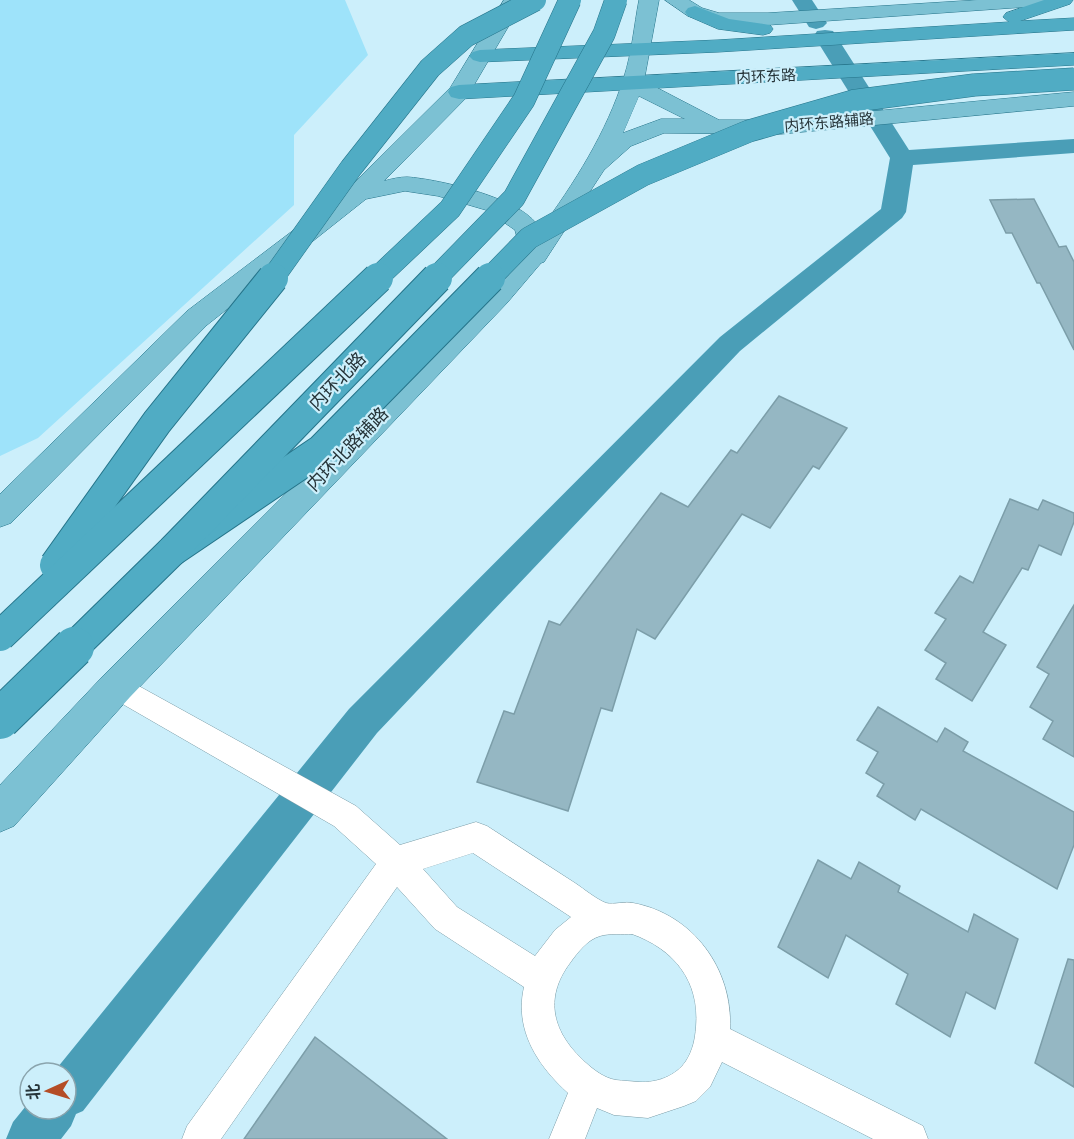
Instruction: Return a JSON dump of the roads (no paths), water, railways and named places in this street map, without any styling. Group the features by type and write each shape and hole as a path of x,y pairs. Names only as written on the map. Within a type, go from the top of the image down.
{"highway":[{"path":"6,631 157,422 266,288 351,168 430,68 466,36 535,0"},
{"path":"6,631 450,209 524,100 570,0"},
{"name":"内环北路","path":"0,719 172,551 514,198 603,34 615,0"},
{"path":"694,12 725,25 748,29 985,28 1062,0"},
{"name":"内环东路","path":"480,56 718,46 1074,24"},
{"path":"718,46 709,55 709,61 719,72 740,77"},
{"name":"内环东路","path":"459,92 1074,59"},
{"path":"172,551 321,450 529,238 643,175 749,131 853,101 974,85 1074,79"}],"main road":[{"path":"0,514 197,318 358,193 459,92 514,0"},
{"name":"内环北路辅路","path":"0,813 117,686 498,297 534,256 596,167 633,84 649,0"},
{"path":"675,0 694,12 718,19 768,19 1040,0"},
{"path":"633,84 718,128"},
{"name":"内环东路辅路","path":"596,167 623,141 661,126 781,127 999,104 1074,99"},
{"path":"358,193 405,184 441,189 495,205 526,226 534,256"}],"street":[{"path":"117,686 345,816 396,862 446,918 541,979"},
{"path":"200,1139 396,862 476,837 603,919"},
{"path":"633,918 661,927 686,946 704,973 713,1005 712,1038 703,1065 686,1088 664,1104 638,1110 611,1108 584,1097 560,1075 543,1044 537,1011 541,979 555,950 577,930 603,919 633,918"},
{"path":"712,1038 910,1139"},
{"path":"567,1139 584,1097"}],"waterway":[{"path":"802,0 816,23"},
{"path":"825,36 902,158"},
{"path":"902,158 1074,146"},
{"path":"78,1079 363,721 730,344 893,212 902,158"},
{"path":"30,1139 44,1121"}]}
